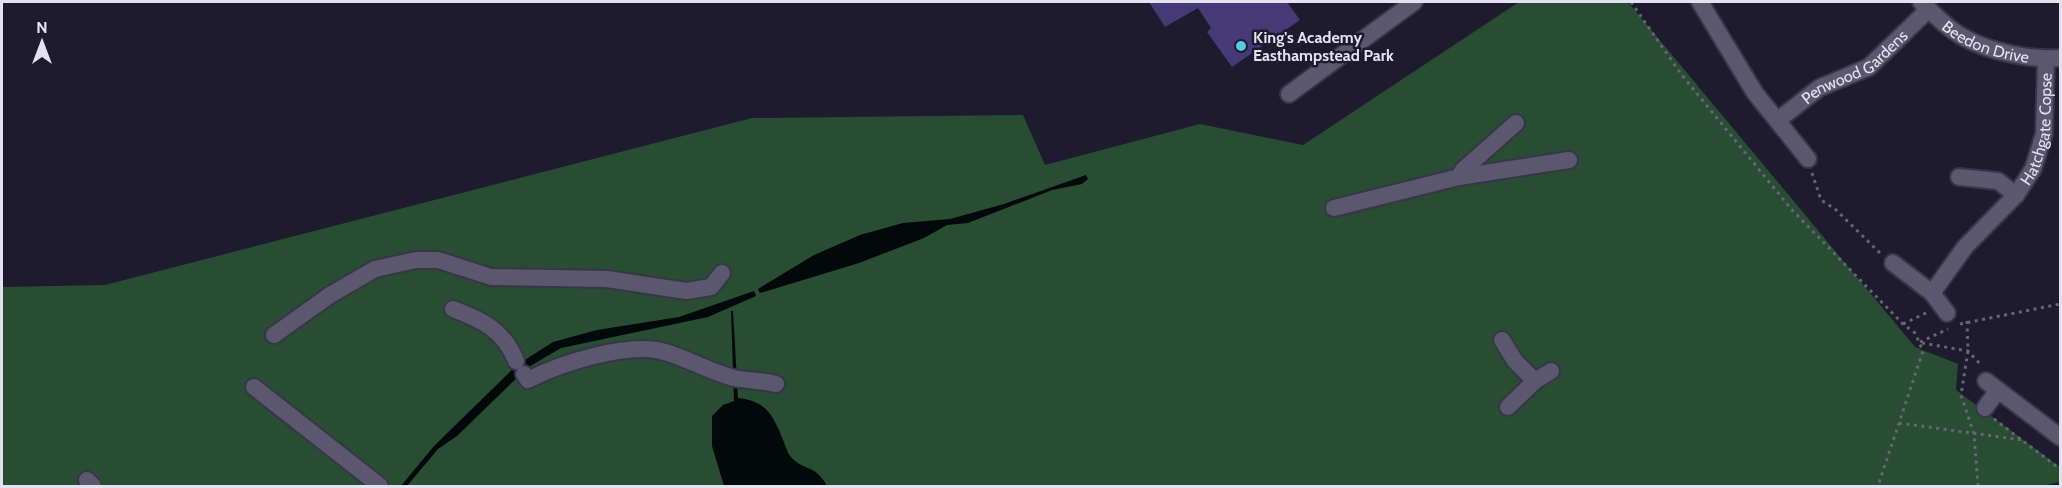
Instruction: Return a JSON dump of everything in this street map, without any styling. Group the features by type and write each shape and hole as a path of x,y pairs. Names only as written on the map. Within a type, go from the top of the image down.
{"street":[{"path":"1289,94 1413,2"},
{"path":"1700,2 1755,93 1808,159"},
{"name":"Penwood Gardens","path":"1778,120 1819,88 1869,67 1925,5"},
{"name":"Beedon Drive","path":"1925,5 1965,38 2016,55 2053,58"},
{"name":"Hatchgate Copse","path":"1940,304 1965,247 2016,195 2033,169 2044,134 2053,58"},
{"path":"1459,177 1463,170 1516,123"},
{"path":"1334,208 1459,177 1569,160"},
{"name":"Hatchgate Copse","path":"1959,177 1998,181 2016,195"},
{"path":"274,335 330,295 375,269 416,260 438,260 491,277 607,279 686,291 711,287 722,273"},
{"path":"1893,263 1940,304"},
{"path":"453,309 484,321 499,332 511,348 528,380 570,364 626,348 641,347 665,351 735,378 776,384"},
{"path":"1502,340 1515,361 1535,381"},
{"path":"1508,407 1535,381 1551,371"},
{"path":"1988,412 1992,386 2061,436"},
{"path":"254,387 380,486"}],"path":[{"path":"1631,2 1682,74 1792,210 1903,324 1915,333 1920,342 1923,351 1878,486"},
{"path":"1808,159 1821,200 1835,208 1893,263"},
{"path":"1903,324 1940,304"},
{"path":"1920,342 1967,321 2061,304"},
{"path":"1967,321 1968,351 1961,395 1974,434 1978,486"},
{"path":"1920,342 1968,351 1981,363 1992,386"},
{"path":"1961,395 1968,401"},
{"path":"1988,412 2061,469"},
{"path":"1899,423 2022,440"}],"green space":[{"path":"1519,2 1628,2 1915,347 1958,364 1956,390 2060,467 2060,482 2041,486 2,486 2,287 105,285 752,118 1023,115 1045,165 1200,124 1303,145"}],"shaded area":[{"path":"1086,175 1088,179 1082,184 1052,190 968,223 947,225 924,238 859,263 760,293 758,289 814,255 860,235 903,223 950,219 1004,204"},
{"path":"754,291 756,296 708,317 561,348 527,368 457,436 438,449 407,486 401,486 434,446 517,365 553,342 597,330 679,317"},
{"path":"731,311 733,311 738,398 762,406 776,423 790,455 800,464 818,474 827,486 724,486 712,446 712,416 723,405 734,401"}],"building":[{"path":"1149,2 1287,2 1300,20 1232,67 1207,32 1211,28 1198,8 1165,27"}],"place":[{"name":"King's Academy Easthampstead Park","path":"1241,46"}]}
